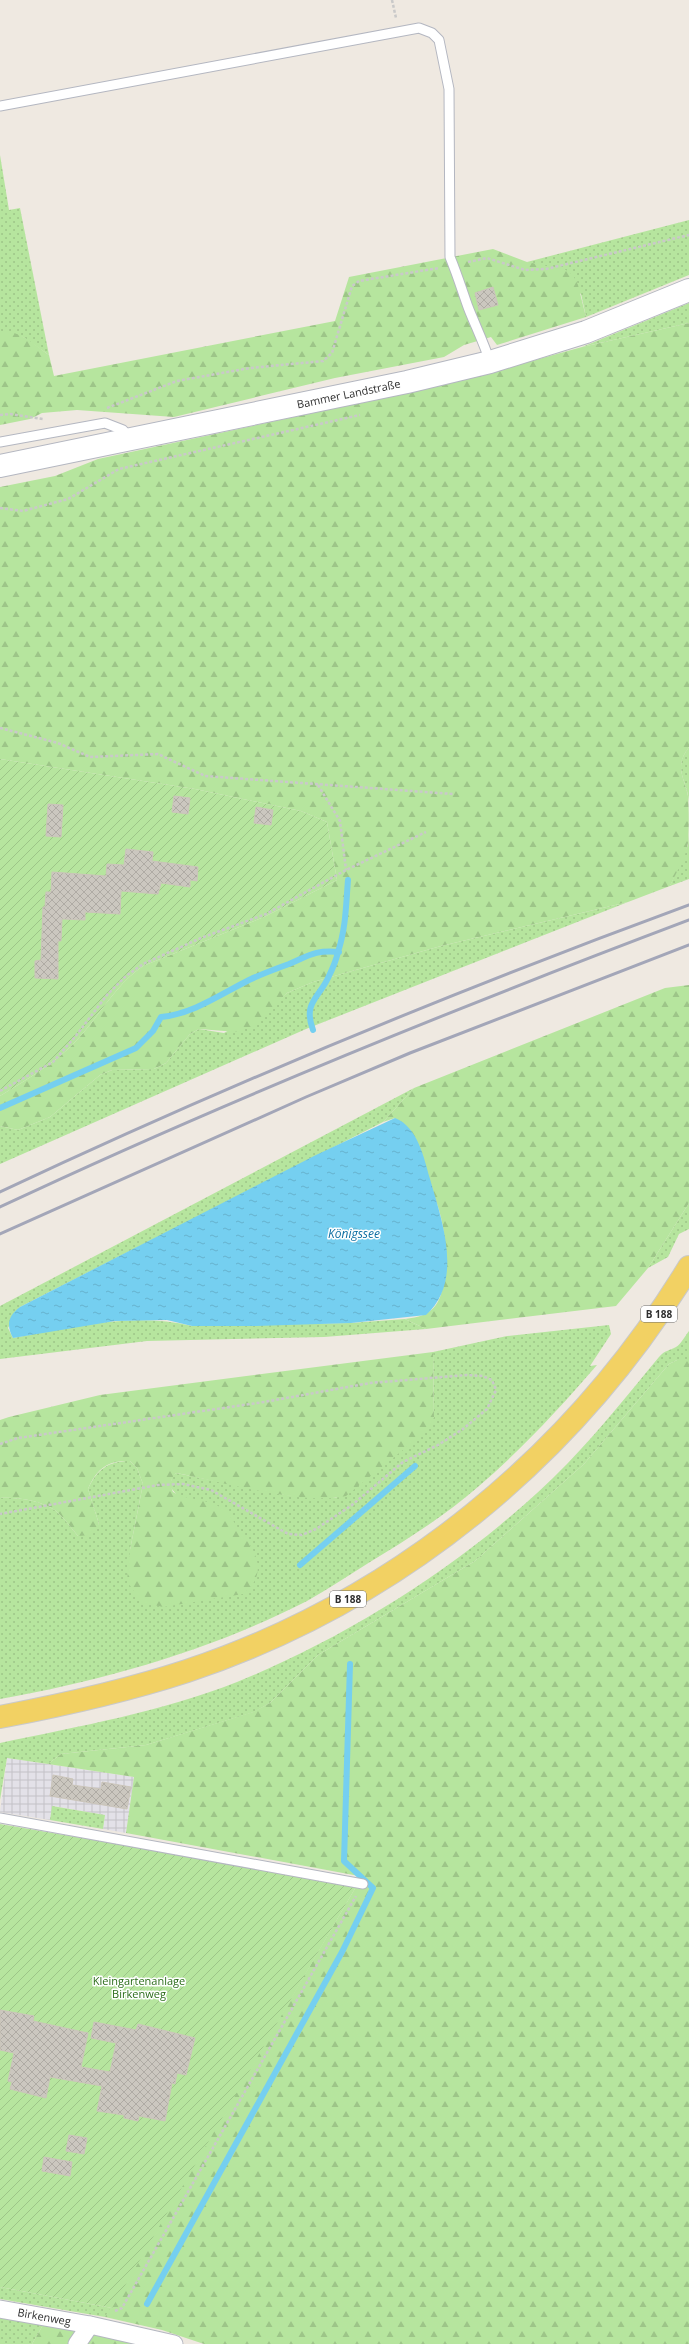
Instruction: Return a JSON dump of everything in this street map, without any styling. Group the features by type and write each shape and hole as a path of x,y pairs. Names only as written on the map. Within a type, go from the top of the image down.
{"main road":[{"name":"Bammer Landstraße","path":"0,466 400,384 490,362 586,332 689,290"},
{"name":"B 188","path":"0,1717 105,1695 188,1671 272,1638 343,1602 434,1544 506,1487 559,1436 626,1359 662,1310 689,1267"}],"street":[{"name":"Birkenweg","path":"0,2309 90,2325 174,2344"},
{"path":"77,2344 90,2325"}],"lane":[{"path":"0,106 419,28 432,33 439,40 449,89 450,257 490,362"},
{"path":"0,442 105,423 123,430 131,440"},
{"path":"0,1818 363,1884"}],"path":[{"path":"105,409 177,381 250,368 323,361 332,353 352,286 359,282 487,258 525,270 546,269 689,235"},
{"path":"0,415 10,414 45,419"},
{"path":"0,728 58,743 90,757 158,754 205,776 453,794"},
{"path":"318,785 340,821 346,870"},
{"path":"0,1091 53,1062 107,996 126,976 143,964 186,944 266,914 346,870 426,832"},
{"path":"0,1444 18,1438 264,1402 370,1383 467,1375 483,1376 492,1380 496,1390 487,1409 463,1429 438,1445 403,1462 352,1505 316,1529 302,1535 288,1534 211,1490 183,1484 158,1485 0,1514"},
{"path":"90,2325 122,2308 363,1884"}],"shaded area":[{"path":"7,1758 134,1777 126,1833 103,1829 105,1815 53,1806 50,1820 0,1812"}],"green space":[{"path":"0,155 9,210 20,208 49,355 23,337 0,332"},
{"path":"689,220 689,275 586,317 581,294 527,262"},
{"path":"493,249 527,262 566,270 573,275 578,285 586,317 497,345 491,337 464,345 444,357 335,378 174,417 77,410 42,413 30,419 0,425 0,332 20,335 49,355 54,376 335,321 349,277"},
{"path":"689,303 689,323 582,347"},
{"path":"689,323 689,747 682,760 681,772 688,796 689,832 685,854 670,886 628,902 441,946 313,982 287,993 257,1024 237,1032 199,1029 190,1034 166,1063 154,1069 112,1070 100,1075 50,1117 18,1130 0,1126 0,1096 58,1058 67,1050 84,1032 115,992 143,966 264,917 337,880 327,822 301,811 195,789 0,759 0,487 55,476 98,459 448,384 582,347"},
{"path":"689,747 689,802 681,768 684,755"},
{"path":"0,759 195,789 301,811 327,822 337,880 264,917 143,966 115,992 84,1032 67,1050 58,1058 0,1096"},
{"path":"689,834 689,879 670,886 688,845"},
{"path":"628,902 306,1029 0,1164 0,1126 18,1130 50,1117 100,1075 112,1070 154,1069 166,1063 190,1034 199,1029 224,1033 275,1004 287,993 313,982 441,946"},
{"path":"689,985 689,1203 648,1268 616,1306 426,1329 405,1319 429,1312 438,1302 443,1287 444,1278 444,1233 434,1194 395,1118 383,1122 414,1088 665,988"},
{"path":"414,1088 383,1122 20,1307 8,1328 13,1338 102,1323 147,1320 192,1326 351,1323 405,1319 426,1329 324,1337 147,1341 0,1359 0,1306"},
{"path":"689,1203 689,1229 679,1234 668,1257 648,1268"},
{"path":"609,1325 611,1334 590,1366 597,1365 555,1412 510,1458 466,1497 440,1517 323,1592 271,1618 196,1649 118,1673 79,1683 0,1699 0,1498 30,1500 52,1508 63,1518 78,1536 99,1524 88,1489 91,1482 99,1472 109,1465 122,1461 130,1461 137,1468 143,1484 130,1550 177,1495 170,1487 172,1476 176,1473 286,1495 336,1498 434,1417 433,1352 507,1336"},
{"path":"689,1331 689,1360 677,1360 669,1364 584,1464 475,1561 318,1655 270,1703 254,1712 146,1745 61,1754 48,1764 7,1758 0,1800 0,1743 150,1710 208,1693 281,1663 370,1616 413,1589 455,1560 532,1498 591,1438 659,1357 665,1352 678,1346"},
{"path":"433,1352 434,1417 430,1428 346,1496 308,1498 262,1491 176,1473 174,1475 171,1482 173,1492 185,1497 217,1505 223,1509 250,1544 257,1561 258,1569 256,1578 243,1594 163,1607 141,1602 127,1581 130,1550 143,1484 137,1468 130,1461 109,1464 95,1476 91,1482 88,1489 99,1524 92,1535 78,1536 57,1512 52,1508 38,1502 14,1498 0,1498 0,1420 100,1395"},
{"path":"677,1360 689,1360 689,2344 204,2344 162,2330 105,2317 357,1885 359,1876 126,1833 134,1777 48,1764 61,1754 146,1745 253,1712 270,1703 318,1655 475,1561 584,1464 669,1364"},
{"path":"52,1806 105,1815 103,1829 50,1820"},
{"name":"Kleingartenanlage Birkenweg","path":"0,1824 357,1885 112,2308 0,2287"},
{"path":"0,2287 112,2308 105,2317 0,2299"},
{"path":"0,2318 43,2325 32,2344 0,2344"},
{"path":"43,2325 141,2344 32,2344"}],"water":[{"name":"Königssee","path":"395,1118 403,1122 409,1128 419,1144 440,1213 447,1250 447,1268 444,1285 438,1301 426,1315 351,1323 256,1326 192,1326 167,1320 115,1321 13,1338 9,1329 9,1321 16,1310 20,1307 316,1155"}],"building":[{"path":"493,287 498,305 479,310 475,293"},
{"path":"174,796 190,798 188,814 172,812"},
{"path":"48,804 63,805 61,837 46,836"},
{"path":"256,807 273,810 271,825 254,823"},
{"path":"126,849 153,852 152,861 198,867 197,881 190,880 190,887 161,883 158,894 121,891 120,914 85,912 85,920 62,919 61,941 58,941 58,979 35,978 35,961 41,960 43,907 45,907 46,892 51,892 52,872 106,876 107,864 124,865"},
{"path":"53,1775 73,1779 72,1785 101,1789 102,1782 131,1787 127,1809 50,1796"},
{"path":"0,2010 34,2016 33,2021 88,2033 81,2067 110,2072 116,2043 91,2038 94,2022 136,2030 138,2024 195,2038 186,2075 177,2073 175,2084 172,2083 165,2121 139,2116 138,2121 124,2118 124,2115 97,2111 102,2086 50,2077 46,2098 10,2089 12,2082 8,2081 14,2053 0,2050"},
{"path":"69,2135 87,2138 84,2154 66,2151"},
{"path":"44,2157 72,2162 70,2176 42,2171"}],"waterway":[{"path":"313,1030 310,1021 311,1007 328,978 341,943 348,880"},
{"path":"0,1108 136,1048 153,1031 161,1017 196,1008 249,980 308,956 324,952 339,952"},
{"path":"300,1565 415,1466"},
{"path":"147,2304 342,1952 373,1888 344,1861 350,1664"}],"railway":[{"path":"0,1192 255,1077 341,1041 514,971 689,905"},
{"path":"0,1207 255,1093 515,987 689,920"},
{"path":"0,1234 306,1097 410,1053 689,945"}]}
